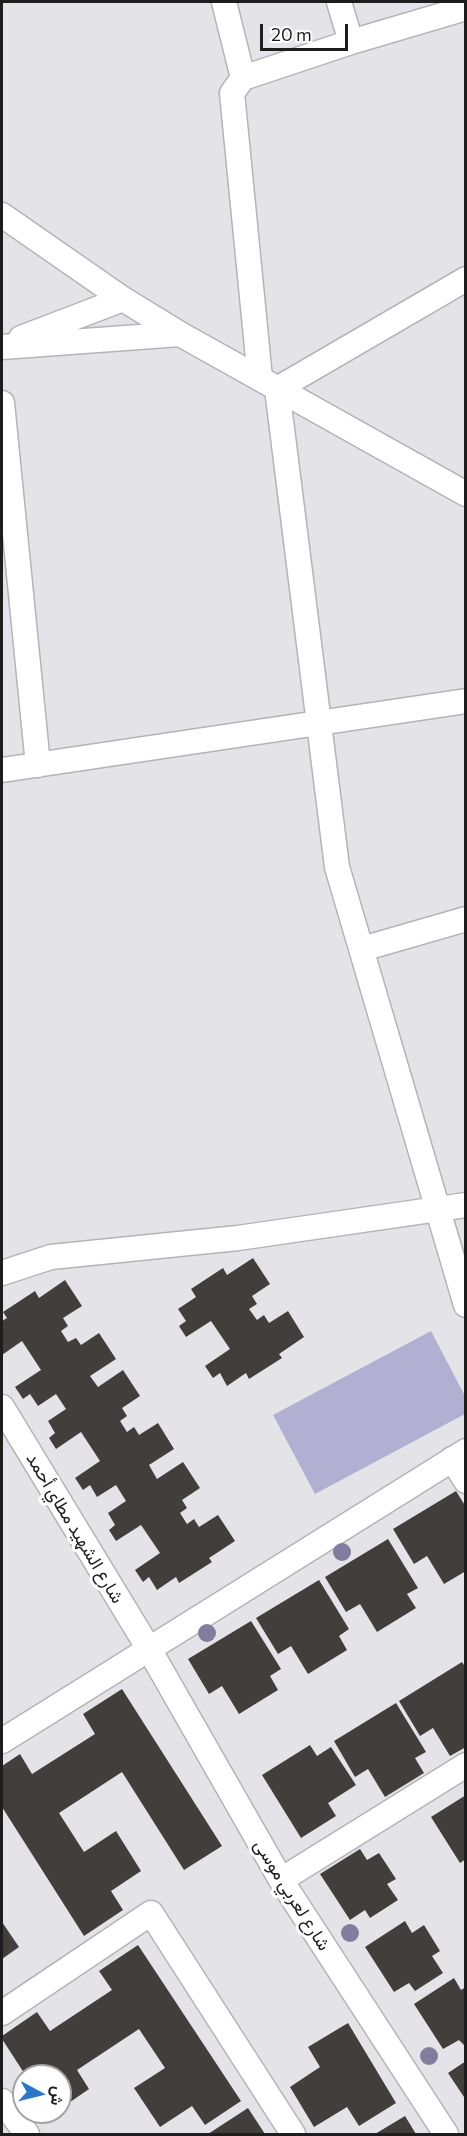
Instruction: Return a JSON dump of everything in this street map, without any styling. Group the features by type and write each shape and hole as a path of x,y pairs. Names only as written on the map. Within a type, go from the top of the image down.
{"street":[{"path":"224,2 243,78"},
{"path":"339,2 351,42"},
{"path":"465,8 351,42 243,78 232,93 269,383 337,867 465,1305"},
{"path":"2,215 123,299 180,334 465,494"},
{"path":"269,383 465,279"},
{"path":"2,346 123,299"},
{"path":"2,346 180,334"},
{"path":"2,403 38,765"},
{"path":"2,770 318,725 465,701"},
{"path":"362,949 465,919"},
{"path":"2,1273 51,1257 238,1238 465,1205"},
{"name":"شارع الشهيد مطاي أحمد","path":"2,1407 149,1649"},
{"path":"2,1741 459,1455 465,1481"},
{"name":"شارع لعربي موسى","path":"149,1649 280,1880 446,2134"},
{"path":"280,1880 465,1765"},
{"path":"2,2013 151,1913 293,2134"},
{"path":"2,2101 27,2134"}],"shaded area":[{"path":"431,1331 465,1396 465,1414 315,1494 273,1415"}],"building":[{"path":"253,1258 270,1284 252,1296 257,1304 249,1309 257,1320 264,1315 269,1323 288,1311 304,1337 279,1354 282,1358 249,1379 246,1373 227,1386 220,1373 213,1378 205,1366 230,1349 211,1321 186,1337 179,1326 186,1321 178,1309 196,1297 191,1289 223,1268 227,1275"},
{"path":"65,1280 82,1306 63,1318 68,1326 61,1331 68,1342 76,1338 81,1345 99,1333 116,1359 90,1376 98,1387 123,1370 140,1396 122,1408 127,1416 120,1421 127,1432 134,1427 139,1435 158,1423 174,1449 149,1465 157,1479 183,1462 200,1488 182,1500 187,1508 180,1513 187,1524 194,1519 199,1527 218,1515 235,1541 209,1558 212,1562 179,1583 176,1577 157,1590 149,1577 143,1582 135,1570 160,1553 141,1525 116,1541 109,1530 115,1525 108,1513 126,1501 116,1485 97,1497 90,1485 83,1490 75,1478 100,1461 81,1432 56,1449 49,1438 55,1433 48,1421 66,1409 56,1394 38,1406 30,1394 23,1399 15,1387 41,1370 22,1341 2,1355 2,1321 7,1318 3,1312 35,1291 39,1298"},
{"path":"456,1491 466,1507 466,1571 444,1584 427,1556 414,1564 393,1529"},
{"path":"388,1539 418,1588 407,1594 416,1608 377,1632 360,1604 346,1612 325,1577"},
{"path":"319,1580 349,1629 339,1636 347,1650 308,1674 291,1646 278,1654 256,1618"},
{"path":"251,1621 281,1669 270,1676 278,1690 239,1714 222,1686 209,1694 188,1659"},
{"path":"462,1662 466,1668 466,1747 450,1756 433,1728 420,1736 399,1701"},
{"path":"122,1689 222,1846 184,1870 122,1772 59,1813 84,1852 116,1831 141,1871 111,1891 123,1910 84,1936 2,1807 2,1766 20,1754 32,1774 95,1734 83,1714"},
{"path":"396,1703 426,1752 415,1758 424,1773 385,1797 368,1769 355,1777 334,1741"},
{"path":"310,1745 317,1756 331,1747 356,1785 328,1803 336,1816 301,1838 262,1775"},
{"path":"466,1795 466,1859 460,1863 431,1817"},
{"path":"360,1849 367,1860 379,1853 396,1879 387,1884 398,1900 370,1918 365,1910 350,1920 320,1874"},
{"path":"405,1921 412,1933 424,1925 440,1951 432,1956 443,1973 415,1991 409,1983 394,1992 365,1947"},
{"path":"2,1922 19,1947 2,1959"},
{"path":"138,1945 241,2101 205,2125 192,2106 160,2127 134,2088 165,2068 139,2029 77,2070 89,2089 72,2101 72,2064 18,2064 2,2036 37,2012 50,2031 112,1990 99,1971"},
{"path":"454,1978 461,1990 466,1987 466,2047 459,2040 443,2049 414,2004"},
{"path":"348,2023 396,2103 359,2126 347,2107 314,2127 290,2087 320,2067 308,2047"},
{"path":"466,2061 466,2100 448,2073"},
{"path":"248,2108 265,2134 208,2134"},
{"path":"405,2116 416,2134 375,2134"}]}
